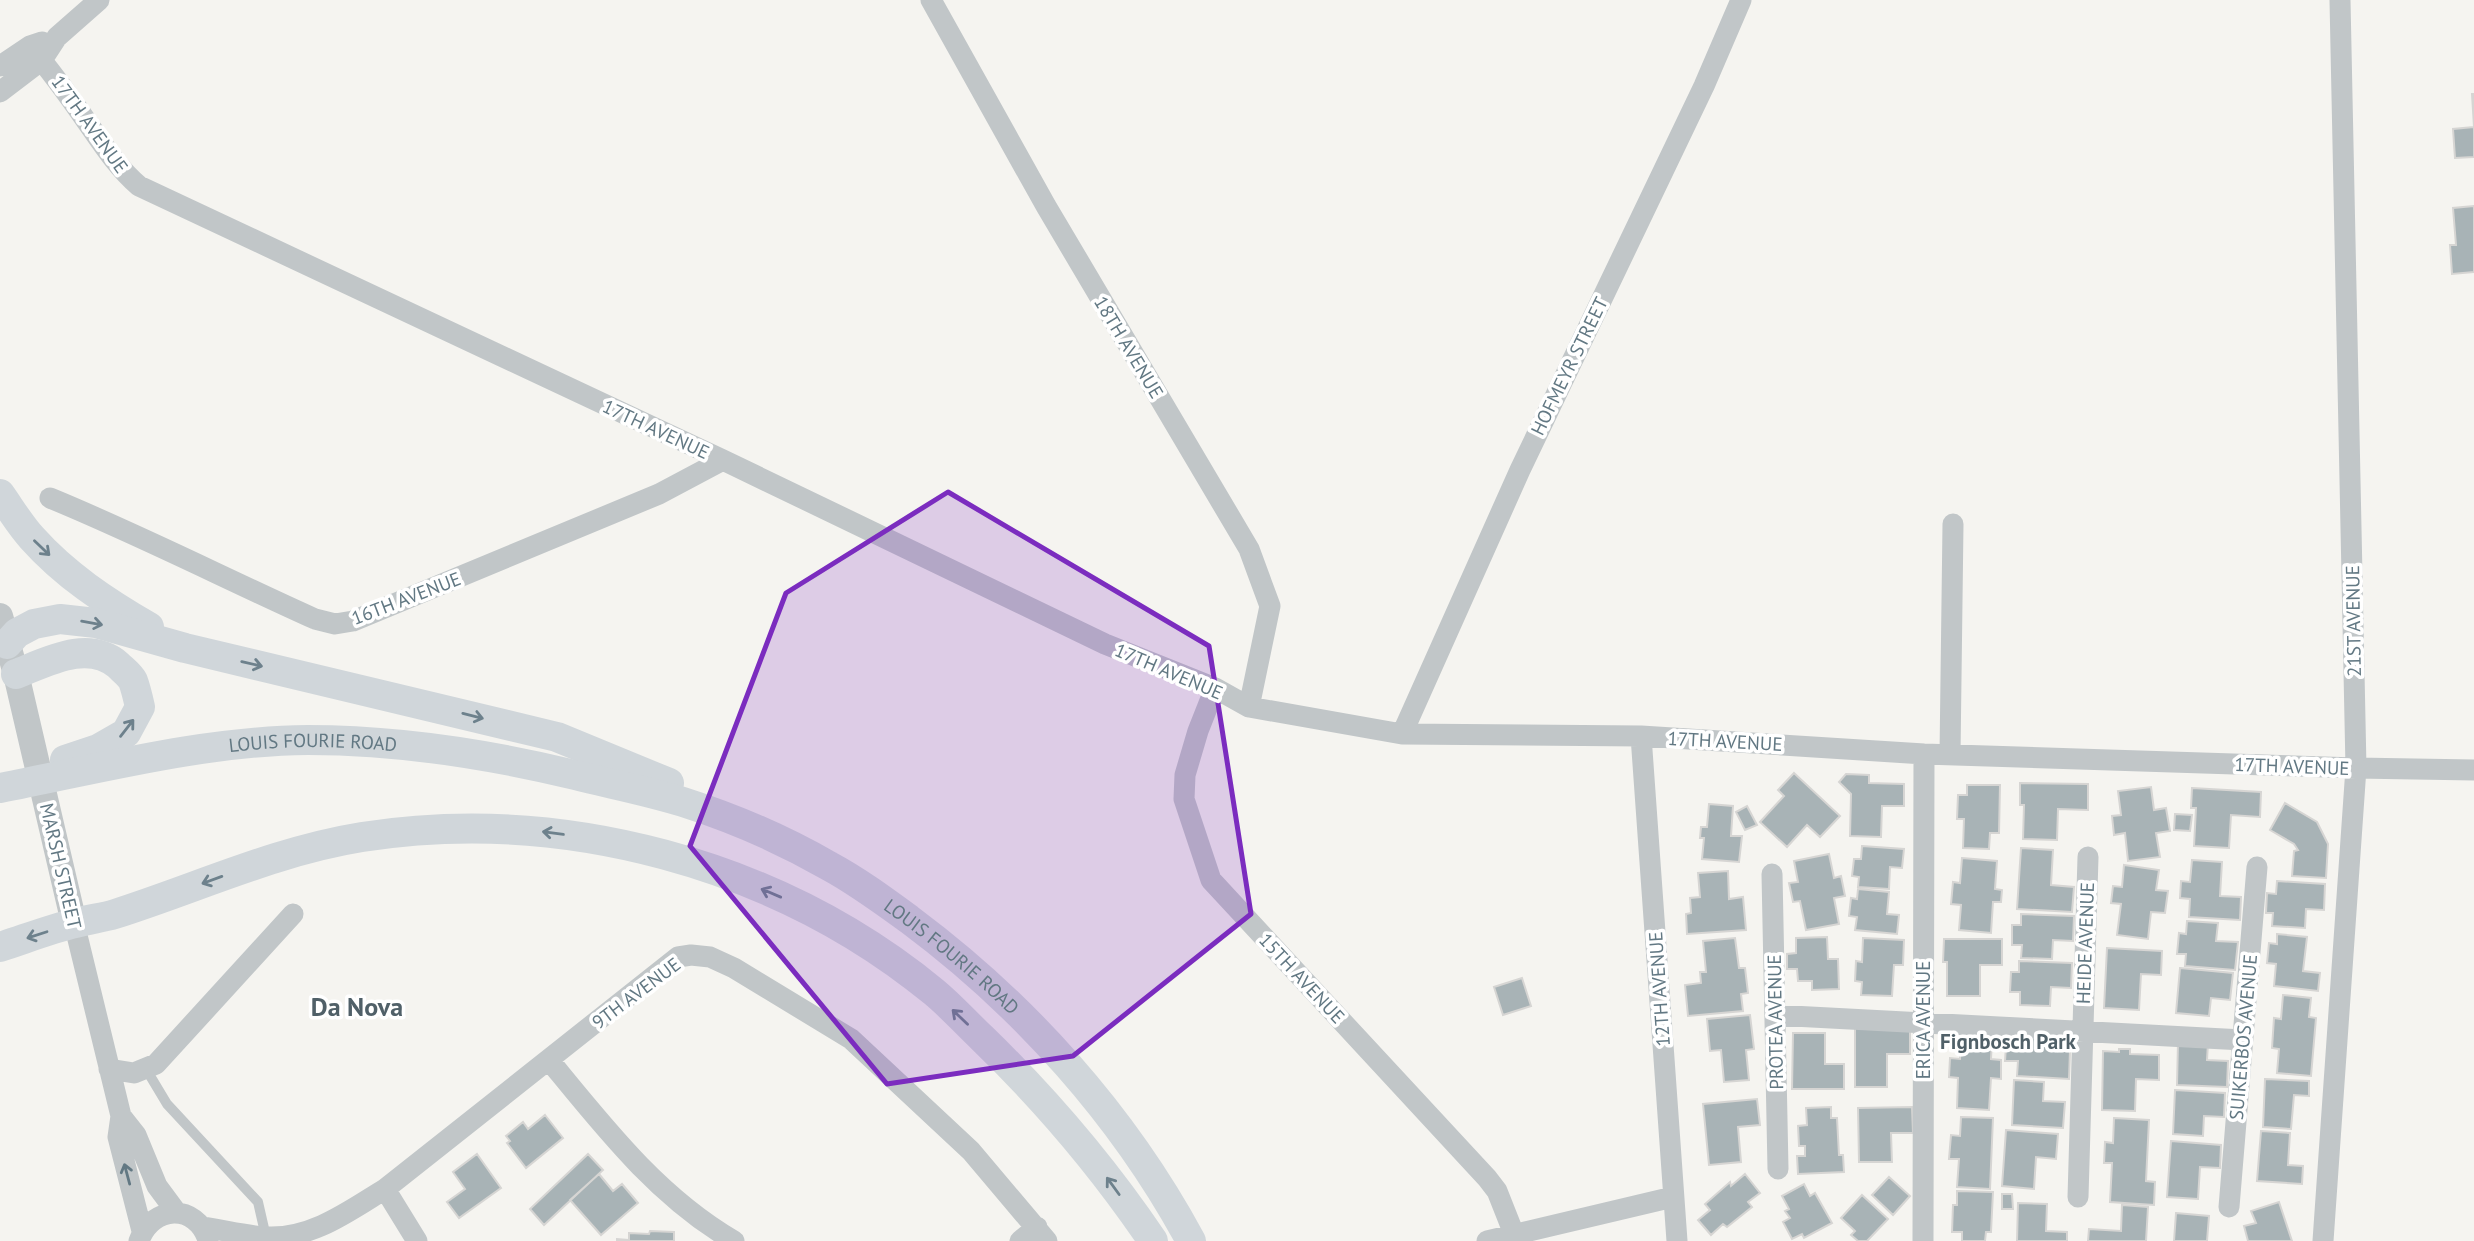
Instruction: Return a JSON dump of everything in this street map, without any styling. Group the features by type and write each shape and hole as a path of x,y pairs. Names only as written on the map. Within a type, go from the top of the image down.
{"main road":[{"path":"0,494 30,537 61,567 116,607 185,648"},
{"path":"4,630 17,633 34,624 60,619 96,623 185,648 556,737 731,806 830,866"},
{"path":"0,787 46,766 98,749 125,733 140,707 132,678 114,662 101,655 86,652 72,655 16,674"},
{"name":"LOUIS FOURIE ROAD","path":"0,787 209,747 308,740 409,745 514,760 682,802 744,825 830,866 952,951 1005,999 1057,1052 1122,1133 1174,1210 1191,1241"},
{"name":"LOUIS FOURIE ROAD","path":"625,787 683,806 741,831 826,876 886,915 945,959 998,1006 1049,1059 1111,1139 1165,1217 1178,1241"},
{"path":"0,947 74,923 111,916 276,857 312,847 405,831 454,828 545,832 637,847 700,865 790,902 850,933 935,993 1024,1079 1107,1177 1153,1241"}],"street":[{"path":"3,81 99,0"},
{"name":"18TH AVENUE","path":"931,0 1046,206 1249,549 1270,606 1249,707"},
{"name":"HOFMEYR STREET","path":"1402,734 1520,470 1703,86 1741,0"},
{"name":"21ST AVENUE","path":"2323,1241 2356,768 2340,0"},
{"name":"17TH AVENUE","path":"36,53 114,160 139,186 723,460 1105,644 1215,688 1249,707 1402,734 1641,736 1924,754 2474,770"},
{"name":"16TH AVENUE","path":"50,498 124,528 315,619 335,624 353,621 659,494 723,460"},
{"path":"1950,755 1953,524"},
{"name":"MARSH STREET","path":"4,630 121,1116 136,1135 157,1186 177,1213"},
{"name":"15TH AVENUE","path":"1215,688 1185,775 1184,799 1211,880 1487,1178 1497,1191 1514,1234"},
{"name":"12TH AVENUE","path":"1641,736 1676,1241"},
{"name":"ERICA AVENUE","path":"1923,1241 1924,754"},
{"name":"HEIDE AVENUE","path":"2078,1197 2088,857"},
{"name":"SUIKERBOS AVENUE","path":"2229,1207 2257,867"},
{"name":"PROTEA AVENUE","path":"1772,874 1777,1169"},
{"path":"108,1069 134,1073 146,1069 166,1055 293,914"},
{"name":"9TH AVENUE","path":"206,1234 261,1239 307,1232 338,1218 385,1189 678,957 691,955 710,957 734,968 852,1040 971,1151 1042,1234"},
{"path":"1774,1015 2243,1040"},
{"path":"549,1060 623,1149 663,1189 734,1241"},
{"name":"MARSH STREET","path":"121,1116 118,1137 141,1236"},
{"path":"385,1189 417,1241"},
{"path":"1487,1241 1673,1197"},
{"path":"141,1236 157,1217 177,1213 187,1215 206,1234"},
{"path":"1020,1241 1042,1234"}],"lane":[{"path":"146,1069 167,1104 258,1202 261,1239"}],"highlighted area":[{"path":"948,492 1209,646 1251,914 1073,1056 887,1084 690,846 786,593"}],"building":[{"path":"2472,94 2474,94 2474,127"},
{"path":"2474,127 2474,157 2455,158 2453,129"},
{"path":"2474,206 2474,272 2452,274 2450,245 2456,245 2453,208"},
{"path":"1794,773 1840,816 1820,837 1807,825 1787,847 1760,822 1784,796 1778,790"},
{"path":"1846,774 1869,775 1869,783 1904,784 1904,806 1882,806 1881,837 1850,836 1851,794 1839,782"},
{"path":"2020,783 2088,784 2088,810 2058,809 2057,840 2023,839 2024,805 2020,805"},
{"path":"1967,785 2000,785 1999,833 1990,833 1989,849 1963,848 1964,819 1957,819 1958,795 1967,795"},
{"path":"2151,787 2154,810 2166,808 2170,831 2156,833 2160,857 2128,861 2125,833 2114,835 2112,816 2121,815 2118,791"},
{"path":"2192,788 2261,792 2260,817 2231,815 2229,848 2194,846 2196,808 2191,808"},
{"path":"2285,803 2317,822 2328,844 2326,878 2292,876 2294,851 2298,850 2294,844 2270,830"},
{"path":"1709,804 1733,806 1731,836 1742,836 1739,862 1702,859 1704,838 1700,838 1701,827 1707,827"},
{"path":"1747,806 1757,825 1745,830 1736,812"},
{"path":"2175,814 2192,815 2190,831 2174,830"},
{"path":"1862,846 1904,849 1902,868 1890,867 1889,889 1858,887 1859,877 1852,876 1854,859 1861,859"},
{"path":"2021,848 2053,850 2051,885 2074,887 2072,912 2017,909"},
{"path":"1829,854 1834,878 1841,876 1845,896 1834,898 1839,924 1806,930 1800,901 1793,902 1789,883 1798,882 1794,861"},
{"path":"1962,858 1997,861 1995,889 2002,890 2001,902 1993,902 1991,933 1959,930 1961,905 1951,904 1953,882 1960,883"},
{"path":"2192,860 2222,862 2220,896 2241,897 2240,920 2189,917 2190,899 2180,898 2181,881 2190,882"},
{"path":"2124,865 2159,870 2156,890 2168,891 2165,913 2151,912 2148,939 2117,935 2121,904 2111,903 2113,886 2122,887"},
{"path":"1728,871 1729,899 1743,897 1746,930 1687,934 1686,914 1691,913 1690,898 1700,897 1698,873"},
{"path":"2277,881 2325,884 2324,910 2306,909 2305,928 2272,926 2273,913 2266,913 2267,893 2276,894"},
{"path":"1858,889 1889,892 1887,914 1899,915 1897,934 1855,930 1857,917 1849,916 1851,898 1857,899"},
{"path":"2021,914 2074,916 2073,941 2053,940 2052,959 2021,958 2022,945 2012,945 2012,925 2021,925"},
{"path":"2187,921 2218,923 2216,941 2238,942 2235,970 2185,966 2186,954 2177,954 2179,933 2186,934"},
{"path":"2277,934 2307,937 2303,971 2320,973 2318,991 2274,986 2276,964 2267,963 2269,943 2277,944"},
{"path":"1827,937 1828,959 1838,959 1839,989 1812,990 1812,981 1798,981 1797,969 1787,969 1787,954 1796,953 1796,938"},
{"path":"1735,938 1739,968 1745,968 1748,993 1741,994 1743,1011 1688,1016 1685,985 1701,983 1700,972 1706,972 1703,941"},
{"path":"1863,938 1904,940 1903,965 1894,965 1892,996 1861,995 1862,982 1855,981 1856,961 1862,962"},
{"path":"1944,939 2002,939 2002,965 1980,965 1980,996 1947,996 1947,962 1943,962"},
{"path":"2107,948 2162,951 2161,975 2141,974 2139,1010 2104,1008"},
{"path":"2019,961 2072,963 2071,988 2051,987 2050,1006 2020,1005 2020,992 2010,992 2011,972 2019,972"},
{"path":"2180,968 2233,973 2230,1000 2211,998 2209,1016 2176,1013"},
{"path":"1522,978 1531,1006 1503,1015 1494,987"},
{"path":"2283,995 2311,998 2309,1017 2316,1018 2311,1076 2277,1073 2279,1049 2272,1048 2274,1018 2281,1019"},
{"path":"1750,1015 1754,1049 1746,1050 1749,1080 1724,1082 1721,1050 1710,1051 1707,1019"},
{"path":"1855,1028 1910,1028 1910,1054 1887,1054 1887,1087 1855,1087"},
{"path":"1793,1033 1825,1033 1825,1064 1844,1064 1844,1089 1792,1089"},
{"path":"2017,1033 2048,1034 2047,1049 2070,1050 2069,1079 2017,1076 2018,1061 2005,1061 2006,1046 2017,1046"},
{"path":"1961,1037 1992,1039 1991,1059 2001,1060 2001,1079 1991,1078 1989,1110 1957,1108 1958,1078 1949,1077 1950,1058 1960,1059"},
{"path":"2178,1042 2208,1043 2207,1060 2228,1061 2227,1087 2177,1085"},
{"path":"2119,1049 2130,1049 2130,1054 2159,1055 2159,1080 2136,1079 2135,1111 2102,1110 2103,1051 2119,1052"},
{"path":"2265,1079 2309,1081 2309,1096 2294,1095 2291,1129 2263,1127"},
{"path":"2014,1080 2044,1082 2043,1101 2065,1102 2063,1128 2012,1125"},
{"path":"2175,1090 2225,1093 2224,1117 2204,1116 2203,1136 2173,1134"},
{"path":"1757,1099 1760,1125 1738,1127 1741,1162 1709,1165 1703,1104"},
{"path":"1831,1107 1831,1118 1837,1118 1839,1155 1843,1155 1844,1172 1798,1174 1797,1156 1805,1156 1805,1146 1799,1146 1798,1126 1807,1125 1806,1108"},
{"path":"1912,1107 1913,1133 1891,1133 1892,1162 1859,1162 1858,1108"},
{"path":"545,1115 563,1138 526,1168 507,1143 510,1141 506,1136 523,1122 528,1129"},
{"path":"1961,1117 1993,1118 1990,1189 1957,1187 1959,1159 1949,1159 1951,1135 1960,1136"},
{"path":"2114,1118 2149,1120 2146,1181 2155,1182 2154,1205 2110,1202 2112,1163 2104,1163 2105,1142 2113,1143"},
{"path":"2006,1130 2058,1134 2056,1159 2036,1157 2034,1189 2002,1186"},
{"path":"2261,1131 2290,1133 2288,1165 2303,1166 2302,1184 2257,1181"},
{"path":"2171,1141 2221,1145 2220,1168 2200,1167 2198,1199 2167,1197"},
{"path":"477,1154 501,1188 459,1218 447,1202 465,1189 453,1172"},
{"path":"588,1154 603,1170 544,1225 530,1209"},
{"path":"599,1174 613,1191 622,1184 638,1203 601,1235 570,1200"},
{"path":"1745,1174 1760,1193 1748,1202 1752,1207 1727,1227 1723,1224 1711,1235 1698,1220 1710,1210 1705,1204 1730,1182 1731,1186"},
{"path":"1889,1177 1910,1196 1893,1215 1872,1195"},
{"path":"1804,1184 1810,1196 1815,1193 1832,1223 1804,1238 1802,1234 1792,1239 1783,1222 1790,1218 1785,1211 1789,1209 1782,1196"},
{"path":"1957,1191 1993,1192 1991,1232 1986,1232 1985,1241 1962,1241 1962,1232 1952,1232 1953,1205 1957,1205"},
{"path":"2002,1194 2012,1194 2013,1209 2002,1209"},
{"path":"1862,1195 1888,1219 1867,1241 1858,1241 1851,1235 1855,1231 1841,1218"},
{"path":"2279,1202 2292,1241 2248,1241 2244,1226 2256,1223 2251,1211"},
{"path":"2018,1203 2047,1204 2046,1231 2067,1232 2067,1241 2017,1241"},
{"path":"2122,1205 2148,1207 2146,1241 2088,1241 2089,1229 2121,1231"},
{"path":"2176,1213 2209,1216 2207,1241 2174,1241"},
{"path":"650,1231 674,1232 674,1241 617,1241 629,1240 629,1233 649,1234"}],"district":[{"name":"Da Nova","path":"357,1006"},
{"name":"Fignbosch Park","path":"2008,1041"}]}
